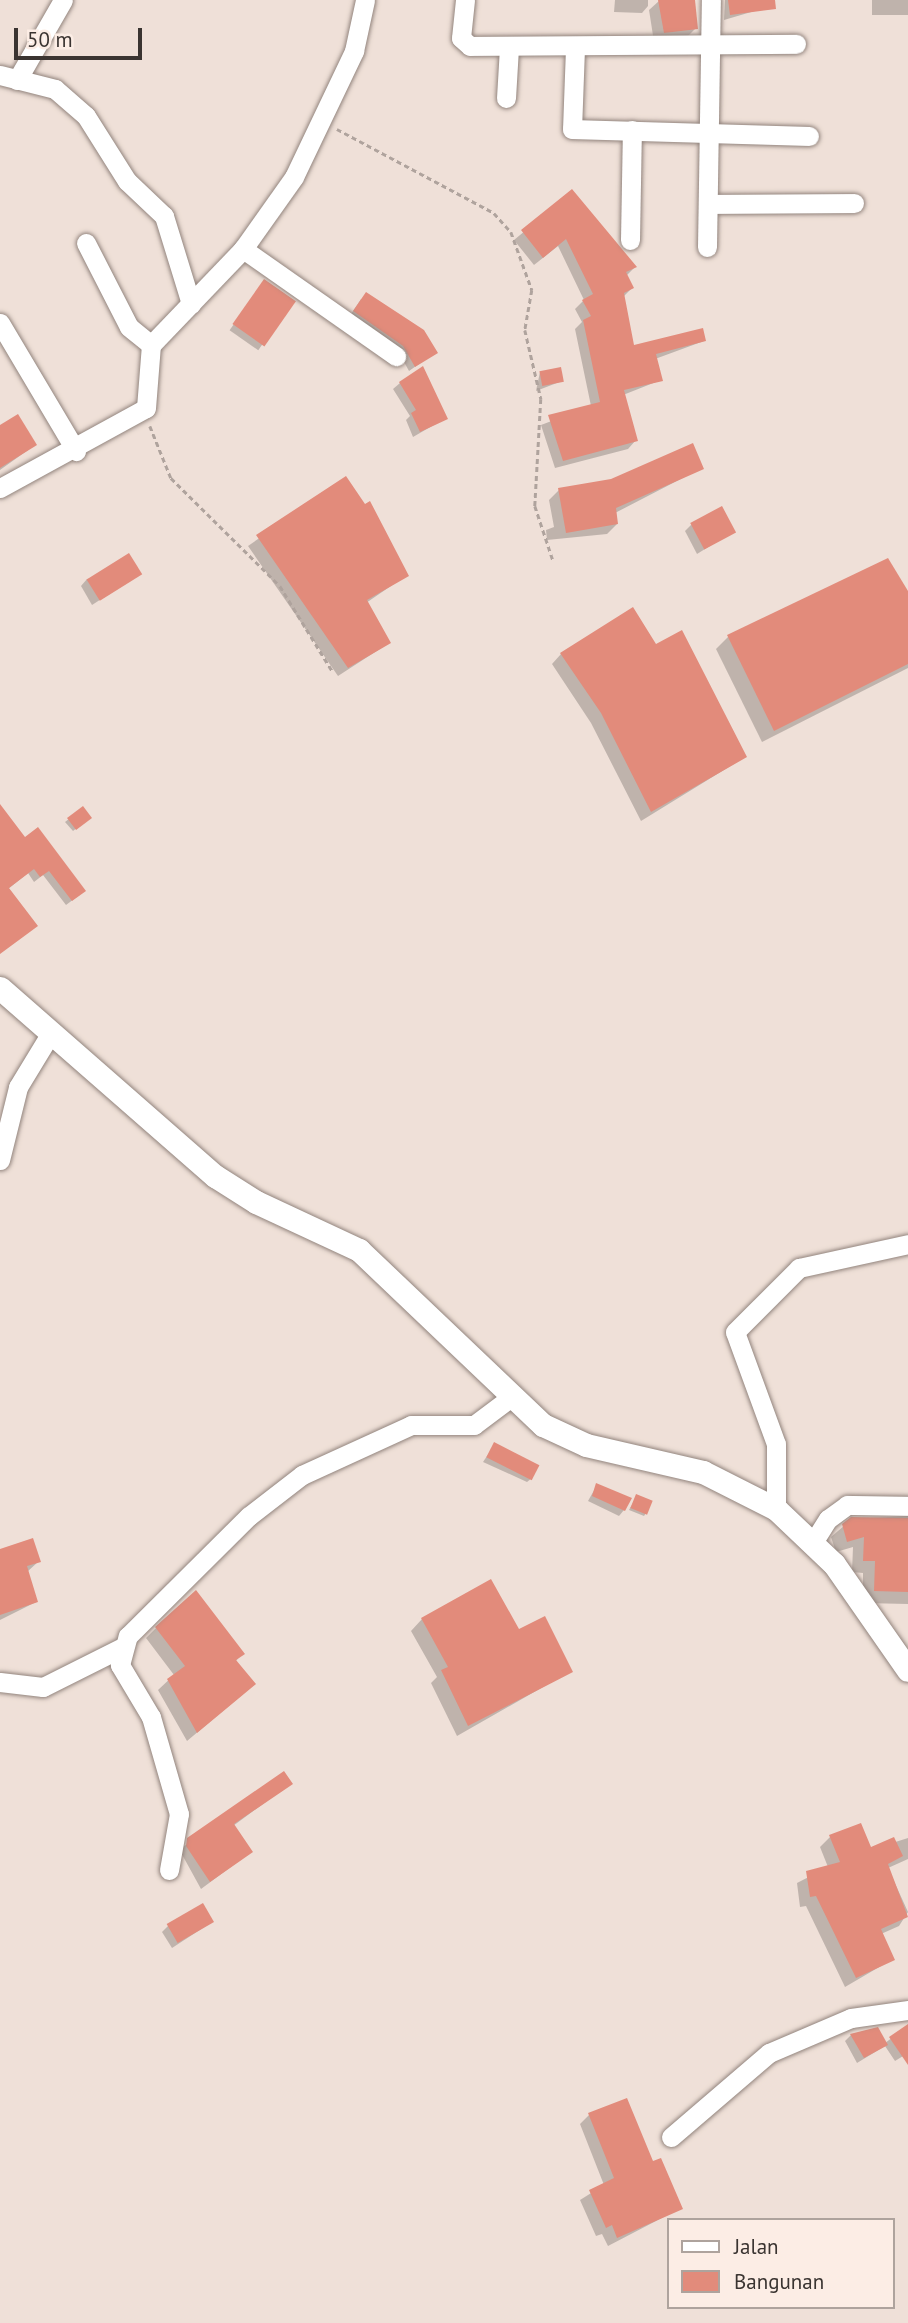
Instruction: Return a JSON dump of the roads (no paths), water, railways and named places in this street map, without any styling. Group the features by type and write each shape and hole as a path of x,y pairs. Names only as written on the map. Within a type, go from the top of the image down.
{"street":[{"path":"63,0 9,77 36,82 72,101 127,181 164,216 191,304"},
{"path":"0,488 76,451 146,408 151,345 243,249 324,122 354,51 365,0"},
{"path":"465,0 463,43 575,48 796,44"},
{"path":"707,247 710,0"},
{"path":"506,98 509,47"},
{"path":"575,48 570,127 809,136"},
{"path":"630,240 632,130"},
{"path":"708,204 854,204"},
{"path":"86,243 129,327 151,345"},
{"path":"243,249 396,356"},
{"path":"0,323 76,451"},
{"path":"0,988 48,1036 241,1194 359,1250 510,1398 565,1438 702,1472 776,1509 814,1541 908,1670"},
{"path":"0,1160 18,1087 48,1036"},
{"path":"776,1509 776,1444 735,1332 799,1268 908,1244"},
{"path":"0,1682 43,1687 121,1648 249,1516 302,1475 411,1425 474,1425 510,1398"},
{"path":"814,1541 828,1519 848,1506 908,1506"},
{"path":"121,1648 120,1665 151,1717 176,1800 179,1827 169,1870"},
{"path":"671,2137 769,2053 851,2018 908,2010"}]}
